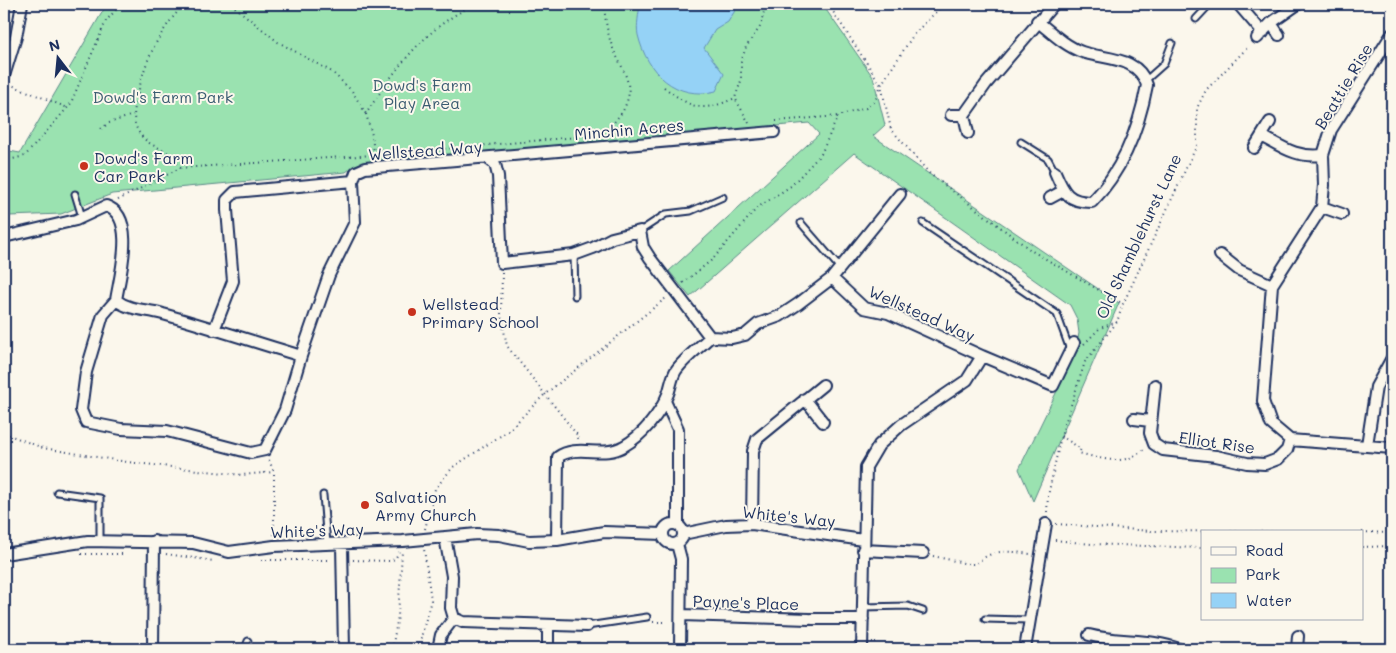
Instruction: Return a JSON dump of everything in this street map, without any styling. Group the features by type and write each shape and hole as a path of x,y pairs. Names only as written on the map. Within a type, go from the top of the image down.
{"street":[{"path":"5,79 6,54 16,37 22,4"},
{"path":"968,134 964,116 986,84 1037,21 1054,4"},
{"path":"1238,4 1260,36 1271,23 1298,4"},
{"path":"1037,21 1059,39 1082,52 1116,58 1138,70 1148,85 1131,144 1100,194 1092,202 1076,202 1063,191 1055,172"},
{"path":"1271,23 1279,35"},
{"name":"Beattie Rise","path":"1297,247 1322,207 1324,185 1323,155 1331,130 1392,34"},
{"path":"951,115 964,116"},
{"path":"1254,148 1270,122"},
{"name":"Minchin Acres","path":"486,158 774,132"},
{"name":"Beattie Rise","path":"1262,136 1306,157 1323,155"},
{"name":"Wellstead Way","path":"265,450 285,410 301,356 329,275 355,222 353,181 356,172 375,168 486,158 495,164 498,176 502,263"},
{"path":"214,330 233,281 227,200 235,192 353,181"},
{"path":"1050,198 1063,191"},
{"path":"557,540 558,457 573,451 605,453 623,447 643,430 665,401 676,370 710,337 732,338 745,334 758,324 780,316 832,278 900,194"},
{"path":"4,237 82,217 106,206 114,209 119,216 124,244 116,300 103,315 86,372 81,410 86,422 121,430 167,431 251,453 265,450"},
{"path":"1322,207 1342,214"},
{"path":"502,263 574,255 612,238 640,231 643,247 710,337"},
{"name":"Elliot Rise","path":"1153,440 1154,444 1163,450 1216,456 1247,463 1265,464 1278,459 1287,450 1290,440 1271,424 1263,402 1272,285 1297,247"},
{"path":"1220,255 1238,274 1272,285"},
{"name":"Wellstead Way","path":"832,278 864,308 888,313 982,356 967,380 901,425 879,444 870,457 866,467 862,649"},
{"path":"116,300 131,308 161,313 301,356"},
{"path":"982,356 1053,386 1072,347"},
{"path":"1367,446 1376,387 1392,358"},
{"path":"752,524 754,451 757,439 822,385"},
{"path":"1153,440 1150,421 1155,385"},
{"path":"805,399 823,422"},
{"path":"665,401 678,429 680,530 677,544 681,559 680,649"},
{"path":"1134,419 1150,421"},
{"path":"1290,440 1392,448"},
{"name":"White's Way","path":"4,554 42,546 100,541 193,543 229,552 274,546 403,542 477,534 499,535 529,540 557,540 604,532 663,534 667,526 680,530 752,524 863,545 923,553"},
{"path":"1025,649 1046,524"},
{"path":"663,534 668,543 677,544"},
{"path":"445,537 452,576 451,608 454,618 463,622 587,626"},
{"path":"153,649 154,541"},
{"path":"342,544 344,649"},
{"path":"438,649 441,635 454,618"},
{"name":"Payne's Place","path":"681,618 863,619"},
{"path":"548,625 548,649"},
{"path":"1089,634 1110,640 1145,640 1179,649"},
{"path":"1297,649 1298,636"}],"lane":[{"path":"1196,19 1210,4"},
{"path":"1146,80 1164,64 1172,43"},
{"path":"1021,142 1048,159 1055,172"},
{"path":"75,194 82,217"},
{"path":"640,231 666,214 691,211 723,197"},
{"path":"801,223 840,268"},
{"path":"924,224 1057,314 1072,347"},
{"path":"574,255 575,296"},
{"path":"57,492 100,498 100,541"},
{"path":"323,495 327,545"},
{"path":"863,607 908,606 923,612"},
{"path":"587,626 647,617"},
{"path":"985,619 1029,620"},
{"path":"245,649 248,641"}],"path":[{"path":"4,161 25,156 68,108 106,21 121,4"},
{"path":"180,168 172,156 150,145 141,136 134,125 134,115 144,66 152,48 184,4"},
{"path":"231,4 278,42 332,72 352,91 366,114 372,134 375,168"},
{"path":"366,114 392,73 423,38 476,4"},
{"path":"604,4 606,26 612,46 624,67 628,89 627,103 612,122 608,133"},
{"path":"664,86 678,98 696,107 714,108 735,98 741,81 741,62 746,47 760,27 766,4"},
{"path":"828,4 881,85 891,129 930,174 1032,251 1123,304"},
{"path":"418,649 431,600 423,539 435,489 453,467 508,431 544,395 713,259 757,208 791,186 822,154 838,116 866,108 874,102 881,85 914,34 944,4"},
{"name":"Old Shamblehurst Lane","path":"1046,524 1048,496 1062,436 1085,362 1117,322 1123,304 1197,145 1197,108 1206,90 1260,36"},
{"path":"5,79 68,108"},
{"path":"735,98 749,123"},
{"path":"101,129 115,120 134,115"},
{"path":"502,263 500,315 507,346 544,395"},
{"path":"1072,347 1078,350 1100,328 1117,322"},
{"path":"4,433 43,448 127,462 242,475 274,472"},
{"path":"1062,436 1081,448 1079,453 1119,461 1135,457 1153,440"},
{"path":"265,450 274,472 274,546"},
{"path":"1046,524 1151,531 1201,531"},
{"path":"1364,532 1392,533"},
{"path":"1043,538 1091,544 1201,548"},
{"path":"392,649 398,616 403,542"},
{"path":"1364,547 1392,546"},
{"path":"923,553 968,564 976,564 984,556 997,551 1040,555"},
{"path":"647,617 653,622 681,618"}],"green space":[{"name":"Dowd's Farm Park","path":"107,4 822,4 873,77 885,125 873,136 1119,303 1033,501 1019,469 1075,354 1079,333 1077,319 1070,305 854,153 690,297 669,271 819,134 809,123 355,165 346,172 112,194 61,214 9,216 4,196 4,150 20,153"}],"water":[{"path":"640,4 739,4 728,22 715,30 704,48 724,74 716,91 688,92 676,88 656,72 642,49 638,35 637,24"}],"place":[{"name":"Dowd's Farm Car Park","path":"84,166"},
{"name":"Wellstead Primary School","path":"412,312"},
{"name":"Salvation Army Church","path":"365,505"}],"park label":[{"name":"Dowd's Farm Play Area","path":"422,93"}]}
